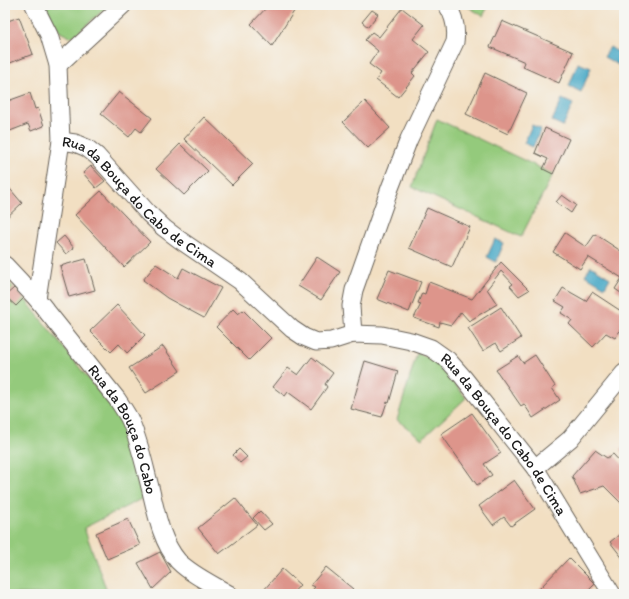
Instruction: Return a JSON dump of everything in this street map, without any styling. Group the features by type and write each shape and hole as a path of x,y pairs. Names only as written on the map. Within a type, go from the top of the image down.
{"street":[{"name":"Rua da Bouça do Cabo de Cima","path":"34,5 48,35 58,65 61,142 75,143 87,148 97,156 148,214 164,228 240,281 292,329 304,337 316,342 331,341 353,334 382,335 411,341 431,348 448,360 464,377 535,468 612,594"},
{"path":"58,65 123,5"},
{"path":"353,334 351,306 354,290 409,139 455,42 455,21 447,5"},
{"path":"37,299 61,142"},
{"name":"Rua da Bouça do Cabo","path":"5,265 37,299 118,399 134,432 167,544 178,560 192,572 229,594"},
{"path":"535,468 570,439 624,373"}],"green space":[{"path":"44,5 109,5 74,36 70,37 60,32"},
{"path":"465,5 489,5 483,16"},
{"path":"437,119 553,174 521,237 412,187"},
{"path":"5,279 24,298 119,417 131,443 145,497 84,528 108,594 5,594"},
{"path":"417,353 430,358 442,368 466,398 422,439 397,420"}],"water":[{"path":"610,47 624,56 624,68 604,57"},
{"path":"578,63 591,68 581,92 569,86"},
{"path":"562,99 573,104 563,126 552,121"},
{"path":"532,125 541,129 533,147 524,143"},
{"path":"495,239 504,243 496,262 487,257"},
{"path":"591,266 610,278 605,287 585,275"}],"building":[{"path":"269,5 298,5 272,46 251,24"},
{"path":"402,8 424,25 413,39 429,52 412,73 415,76 398,97 376,80 381,73 369,64 378,51 365,40 372,32 379,37"},
{"path":"372,10 378,14 368,27 362,22"},
{"path":"19,17 33,54 5,65 5,22"},
{"path":"502,21 573,52 559,83 523,67 525,62 490,47"},
{"path":"485,73 527,93 508,134 466,114"},
{"path":"119,92 152,118 141,132 136,128 129,137 101,114"},
{"path":"30,93 35,109 38,108 44,126 31,131 28,124 10,131 5,116 5,102"},
{"path":"365,101 390,128 368,148 343,122"},
{"path":"204,117 253,164 232,185 184,139"},
{"path":"545,128 569,139 553,174 543,169 548,159 535,153"},
{"path":"180,144 208,171 184,195 156,169"},
{"path":"91,166 105,181 96,188 83,173"},
{"path":"5,183 22,203 5,219"},
{"path":"101,191 150,242 124,267 75,215"},
{"path":"562,195 576,205 571,213 556,202"},
{"path":"427,208 470,227 452,267 409,248"},
{"path":"565,233 586,247 595,234 624,253 624,295 615,289 622,278 588,257 580,269 553,252"},
{"path":"64,236 74,248 66,254 56,243"},
{"path":"317,257 340,272 321,300 298,286"},
{"path":"86,259 95,290 69,297 60,266"},
{"path":"501,262 529,290 519,296 510,286 513,284 501,271 487,289 497,304 469,321 461,312 451,325 440,322 439,327 414,318 421,304 418,303 422,293 425,294 429,282 472,299"},
{"path":"156,264 178,278 183,268 221,288 204,318 167,298 143,280"},
{"path":"389,270 421,282 409,312 377,299"},
{"path":"14,288 24,298 16,306 5,296"},
{"path":"563,288 586,301 592,292 624,313 624,325 615,338 606,333 593,347 569,324 572,320 561,313 565,307 555,301"},
{"path":"117,305 145,335 127,353 119,344 111,352 90,331"},
{"path":"501,307 521,338 501,351 496,343 483,351 468,328"},
{"path":"233,309 238,314 243,310 271,338 249,360 216,327"},
{"path":"163,346 180,371 146,393 129,368"},
{"path":"535,355 555,386 552,388 560,400 533,418 524,404 521,406 496,370 518,356 523,363"},
{"path":"312,357 333,373 325,384 327,387 311,409 288,392 285,396 273,387 288,368 298,375"},
{"path":"365,361 398,371 389,403 387,402 382,417 351,409"},
{"path":"472,413 501,453 484,464 492,475 477,485 441,434"},
{"path":"624,446 624,455 620,450"},
{"path":"239,449 247,457 240,463 233,455"},
{"path":"595,450 607,458 613,454 624,466 624,506 604,486 580,494 572,476"},
{"path":"514,480 535,509 511,526 504,517 493,525 479,506"},
{"path":"235,498 257,525 219,554 198,528"},
{"path":"260,511 272,524 264,530 253,518"},
{"path":"128,519 140,545 107,559 96,533"},
{"path":"624,531 624,560 610,542"},
{"path":"160,552 171,572 153,589 138,563"},
{"path":"569,558 595,584 585,594 540,594 542,592 539,589"},
{"path":"326,567 353,589 349,594 309,594 315,587 311,585"},
{"path":"282,569 300,585 292,594 266,594 263,591"}]}
